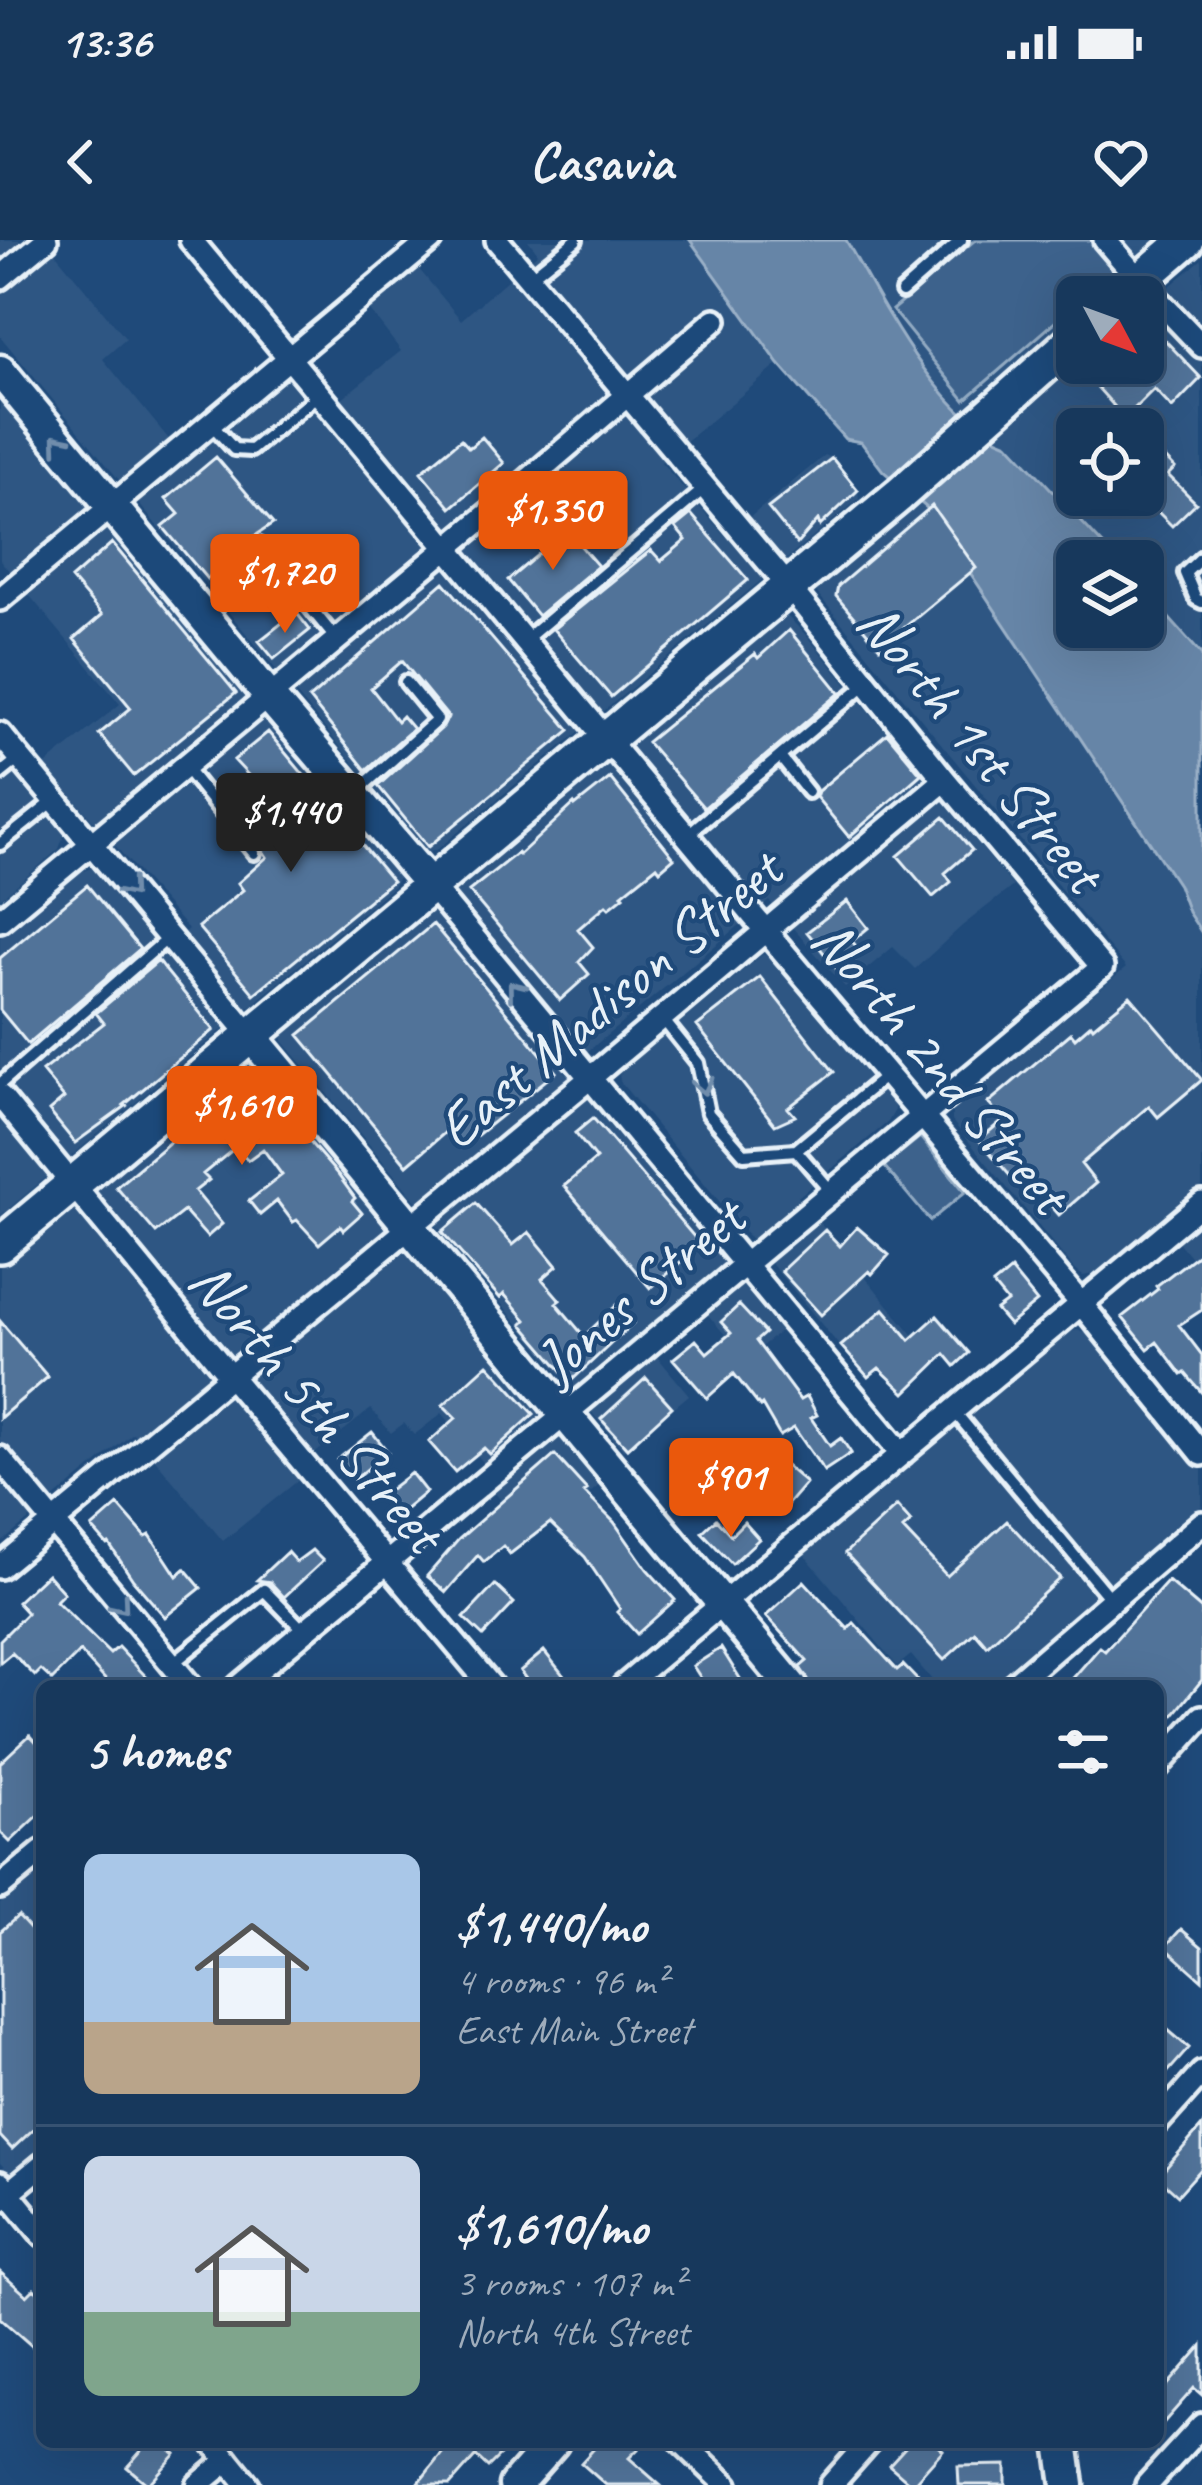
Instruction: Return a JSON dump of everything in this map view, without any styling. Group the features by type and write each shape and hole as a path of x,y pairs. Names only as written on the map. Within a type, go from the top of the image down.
{"main road":[{"path":"1145,276 1187,240"},
{"path":"0,1245 899,494 1056,356"}],"street":[{"path":"0,278 46,240"},
{"name":"North 2nd Street","path":"191,240 1202,1454"},
{"path":"0,599 431,240"},
{"name":"North 1st Street","path":"497,240 1102,967"},
{"path":"1105,240 1123,276"},
{"path":"1164,316 1202,346"},
{"path":"0,920 715,320"},
{"path":"0,371 902,1454"},
{"path":"0,734 786,1680"},
{"name":"East Madison Street","path":"0,1567 945,780"},
{"name":"Jones Street","path":"246,1680 1102,967"},
{"name":"North 5th Street","path":"0,1096 486,1680"},
{"path":"631,1680 1202,1203"},
{"path":"0,1458 185,1680"},
{"path":"1019,1680 1202,1523"},
{"path":"1164,1759 1202,1717"},
{"path":"0,1887 36,1857"},
{"path":"1164,2115 1202,2073"},
{"path":"36,2169 3,2192 36,2228"},
{"path":"1147,2485 1202,2425"},
{"path":"218,2448 248,2485"},
{"path":"515,2485 548,2448"},
{"path":"688,2448 727,2485"},
{"path":"831,2485 864,2448"},
{"path":"1063,2448 1068,2485"},
{"path":"198,2485 228,2460"}],"lane":[{"path":"529,278 576,240"},
{"path":"902,292 961,240"},
{"path":"210,423 234,449 251,450 319,394"},
{"path":"525,640 706,488"},
{"path":"259,545 337,639"},
{"path":"1202,557 1185,573 1196,599 1202,602"},
{"path":"352,795 437,720 406,682"},
{"path":"687,835 867,683"},
{"path":"780,757 808,792"},
{"path":"0,774 20,758"},
{"path":"184,766 254,853"},
{"path":"0,844 55,800"},
{"path":"0,1084 169,937"},
{"path":"662,1018 698,1063 708,1113 744,1154 796,1150 889,1074"},
{"path":"796,1150 832,1192"},
{"path":"954,1411 1112,1601"},
{"path":"171,1665 264,1589 305,1631"}],"shaded area":[{"path":"0,240 26,240 42,259 53,250 126,339 103,359 186,460 282,380 296,385 321,415 401,351 368,308 418,268 461,320 538,253 528,240 690,240 779,364 661,462 726,537 825,455 858,490 859,499 438,849 427,852 0,336"},
{"path":"690,240 846,240 894,325 936,384 983,430 1008,443 1056,494 1056,516 1076,516 1098,540 1056,540 1056,648 1164,648 1164,612 1202,655 1202,933 1178,885 927,508 883,471 861,442 845,439 779,364"},
{"path":"846,240 1159,240 1119,276 1056,276 1056,330 963,413 902,339"},
{"path":"975,240 1097,240 1120,267 1110,276 1056,276 1056,321 965,400 892,310"},
{"path":"1202,259 1202,655 1164,612 1164,540 1099,540 1075,516 1164,516 1164,408 1056,408 1056,497 993,437 1056,383 1164,384 1164,291"},
{"path":"0,392 399,874 394,886 0,1216 0,1089 188,929 76,801 55,819 64,835 59,849 0,899 0,757 25,782 120,704 0,560"},
{"path":"919,501 1178,885 1202,933 1202,1271 1162,1222 1099,1273 1083,1276 952,1121 956,1107 1126,968 817,593 825,579"},
{"path":"779,617 788,617 806,635 1013,886 915,969 893,947 845,987 769,901 564,1071 782,1330 746,1359 690,1294 640,1336 689,1395 623,1450 283,1041 282,1033"},
{"path":"91,868 155,941 3,1071 0,936 72,875"},
{"path":"763,954 775,961 888,1092 895,1110 888,1122 798,1197 916,1338 867,1379 619,1076"},
{"path":"252,1060 601,1484 533,1539 495,1493 502,1485 442,1413 414,1435 404,1423 391,1433 371,1409 294,1470 300,1479 223,1541 133,1433 0,1544 0,1267"},
{"path":"920,1137 965,1192 930,1221 884,1166"},
{"path":"1070,1332 1091,1335 1202,1469 1202,1506 996,1680 932,1680 911,1655 897,1666 803,1553"},
{"path":"36,1875 36,2157 12,2175 0,2163 0,1904"}],"building":[{"path":"1164,339 1201,378 1172,408 1154,389 1135,408 1114,406 1094,384 1164,384"},
{"path":"482,437 504,463 451,508 421,472 461,439 469,448"},
{"path":"216,457 273,524 207,579 163,527 179,514 166,499"},
{"path":"1164,457 1175,468 1168,475 1196,503 1172,526 1162,516"},
{"path":"832,458 858,490 820,526 818,520 797,544 768,508"},
{"path":"932,506 976,568 880,648 836,596 838,586"},
{"path":"691,514 748,580 611,697 553,629 651,550 661,561 686,540 675,527"},
{"path":"567,530 598,566 538,616 508,580"},
{"path":"112,543 236,693 134,776 99,734 131,708 74,639 102,615 71,579"},
{"path":"444,582 570,730 428,847 378,786 443,727 448,717 402,661 371,688 397,721 402,716 413,729 366,770 309,699"},
{"path":"296,612 310,630 274,659 259,641"},
{"path":"789,630 840,693 704,808 647,742"},
{"path":"268,732 392,881 254,994 198,927 243,890 238,883 267,857 258,843 278,825 254,794 261,789 234,760"},
{"path":"887,733 921,774 849,837 816,797 818,791"},
{"path":"610,778 674,858 660,870 657,866 578,929 593,947 579,962 589,974 560,1000 469,891"},
{"path":"944,817 972,850 945,873 951,882 933,897 898,856"},
{"path":"87,885 140,949 28,1044 0,1010 0,958"},
{"path":"847,901 868,928 852,941 862,954 839,972 807,932"},
{"path":"433,924 556,1072 461,1148 448,1130 407,1165 299,1035"},
{"path":"158,961 214,1030 75,1143 49,1111 64,1098 42,1071 104,1023 96,1013"},
{"path":"760,977 834,1072 788,1108 795,1116 775,1125 697,1026"},
{"path":"1130,996 1202,1080 1158,1117 1149,1106 1081,1164 1096,1183 1059,1215 1027,1178 1018,1185 979,1140 1003,1120 988,1103 1071,1033 1075,1038 1091,1024 1093,1027"},
{"path":"251,1074 339,1176 362,1213 319,1244 277,1201 260,1215 249,1201 282,1175 263,1149 248,1160 236,1147 203,1174 209,1180 195,1191 222,1224 207,1237 184,1211 156,1233 116,1187"},
{"path":"593,1118 701,1245 650,1288 564,1186 596,1159 575,1133"},
{"path":"476,1203 513,1245 529,1232 557,1266 542,1279 584,1336 617,1305 633,1323 571,1381 522,1324 526,1320 504,1294 500,1298 442,1232"},
{"path":"857,1227 889,1255 821,1315 781,1271 825,1230 840,1246"},
{"path":"1202,1251 1202,1310 1179,1325 1202,1355 1202,1393 1157,1342 1148,1349 1122,1317"},
{"path":"1011,1270 1037,1302 1009,1325 996,1310 1007,1302 993,1285"},
{"path":"739,1305 765,1333 756,1341 800,1400 807,1396 817,1415 811,1418 830,1446 841,1438 851,1453 824,1471 794,1428 780,1436 762,1405 734,1374 707,1398 673,1359 696,1340 707,1353 731,1333 721,1322"},
{"path":"884,1309 910,1340 937,1316 969,1353 955,1366 945,1354 905,1393 879,1368 868,1377 841,1346"},
{"path":"0,1321 48,1377 0,1418"},
{"path":"488,1364 534,1414 490,1454 484,1448 455,1472 429,1442 456,1418 443,1405"},
{"path":"646,1378 672,1407 627,1448 601,1419"},
{"path":"372,1432 388,1452 354,1480 337,1460"},
{"path":"555,1455 675,1600 637,1634 617,1612 620,1609 585,1557 550,1523 510,1554 503,1546 484,1562 478,1555 446,1592 427,1576 459,1539"},
{"path":"785,1465 806,1483 780,1513 759,1495"},
{"path":"411,1473 426,1492 397,1516 381,1496"},
{"path":"118,1505 146,1537 150,1535 177,1576 185,1569 201,1588 165,1617 92,1528"},
{"path":"897,1506 911,1522 903,1529 947,1576 1007,1521 1060,1578 987,1646 975,1632 944,1660 845,1553"},
{"path":"716,1519 731,1535 744,1522 759,1539 732,1564 702,1532"},
{"path":"312,1550 323,1561 284,1597 270,1582 257,1580 287,1552 296,1562"},
{"path":"47,1574 64,1593 56,1601 110,1654 118,1647 149,1680 106,1680 80,1652 52,1680 41,1670 35,1676 12,1653 0,1663 0,1640 27,1613 17,1602"},
{"path":"804,1581 848,1629 854,1623 897,1670 903,1665 917,1680 807,1680 800,1667 807,1661 766,1616"},
{"path":"1168,1581 1202,1610 1202,1680 1164,1727 1164,1680 1071,1680 1100,1647 1105,1651"},
{"path":"495,1585 514,1603 483,1636 464,1618"},
{"path":"721,1648 741,1680 702,1680 693,1666"},
{"path":"544,1651 567,1680 527,1680 520,1671"},
{"path":"30,1735 36,1742 36,1818 10,1842 0,1832 0,1763"},
{"path":"18,1916 36,1936 36,2127 12,2149 0,2136 0,1932"},
{"path":"1181,1929 1202,1947 1202,1980 1165,1947"},
{"path":"1168,2030 1189,2048 1167,2073 1164,2070"},
{"path":"1202,2126 1202,2168 1178,2195 1164,2182 1164,2170"},
{"path":"0,2272 27,2296 36,2291 36,2350 0,2318"},
{"path":"1202,2346 1202,2395 1194,2388 1164,2422 1164,2389"},
{"path":"144,2448 169,2448 176,2454 148,2485 127,2467"},
{"path":"446,2448 499,2448 503,2452 488,2467 476,2456 450,2485 417,2485"},
{"path":"595,2448 637,2448 629,2458 660,2485 606,2485 581,2463"},
{"path":"905,2448 943,2450 912,2485 889,2465"},
{"path":"1006,2465 1006,2485 959,2485 958,2466"}]}
